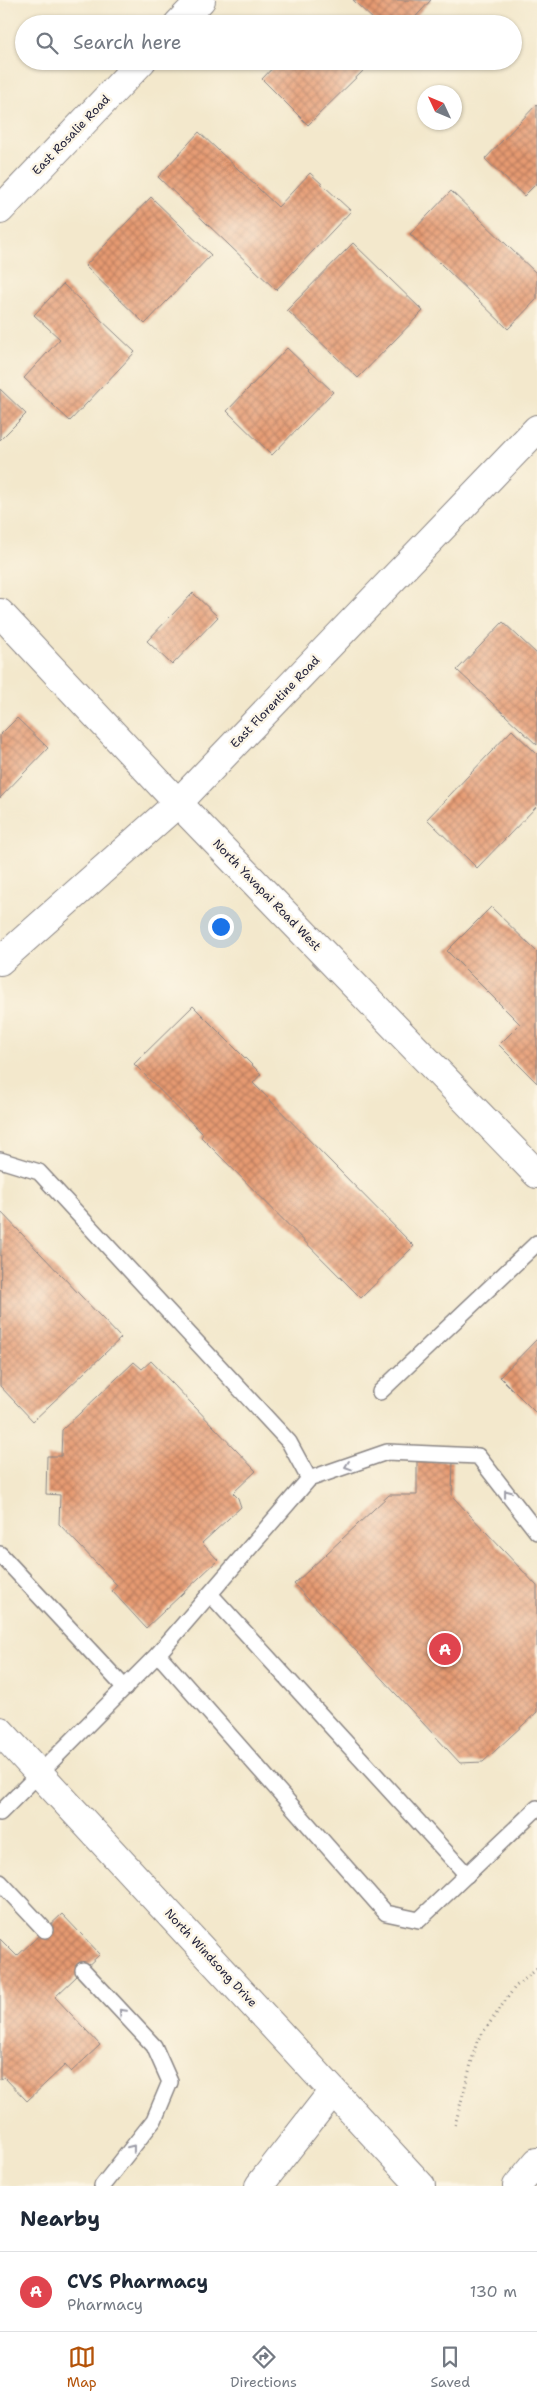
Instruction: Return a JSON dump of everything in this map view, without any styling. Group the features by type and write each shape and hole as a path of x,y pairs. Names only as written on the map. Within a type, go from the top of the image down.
{"street":[{"path":"187,15 201,0"},
{"name":"East Rosalie Road","path":"0,210 133,70"},
{"name":"East Florentine Road","path":"0,961 178,802 537,429"},
{"name":"North Yavapai Road West","path":"4,625 178,802 537,1174"},
{"name":"North Windsong Drive","path":"0,1731 421,2186"},
{"path":"259,2186 333,2091"},
{"path":"517,2186 537,2162"}],"lane":[{"path":"0,1160 39,1172 289,1442 309,1479"},
{"path":"380,1392 537,1243"},
{"path":"0,1813 158,1654 309,1479 387,1452 478,1456 537,1532"},
{"path":"0,1554 125,1688"},
{"path":"210,1594 466,1875"},
{"path":"158,1654 386,1913 419,1920 537,1808"},
{"path":"0,1882 45,1930"},
{"path":"83,1970 154,2046 170,2082 154,2120 102,2186"}],"path":[{"path":"455,2125 477,2041 515,1987 537,1969"}],"building":[{"path":"353,0 431,0 417,15 369,15"},
{"path":"270,70 364,70 308,125 262,79"},
{"path":"537,104 537,183 524,196 485,159"},
{"path":"199,132 278,207 310,173 351,211 276,290 158,177"},
{"path":"451,191 537,274 537,299 508,329 410,234"},
{"path":"151,197 211,255 145,324 85,266"},
{"path":"353,243 423,311 358,378 287,310"},
{"path":"63,284 135,352 70,421 24,378 60,339 34,315"},
{"path":"287,348 333,392 272,455 227,411"},
{"path":"0,389 26,414 0,440"},
{"path":"193,593 218,617 172,665 147,641"},
{"path":"503,622 537,654 537,745 457,670"},
{"path":"17,718 48,748 0,798 0,735"},
{"path":"512,730 537,754 537,806 477,868 427,819"},
{"path":"491,907 537,952 537,1083 499,1045 520,1024 447,951"},
{"path":"193,1006 261,1074 253,1083 414,1246 361,1298 201,1137 203,1134 134,1064"},
{"path":"1,1212 121,1338 33,1421 0,1386"},
{"path":"537,1339 537,1414 500,1377"},
{"path":"151,1361 256,1471 233,1493 238,1498 241,1507 202,1543 218,1560 146,1628 112,1591 117,1585 59,1524 60,1495 46,1494 47,1456 61,1456 62,1430 134,1362 142,1369"},
{"path":"417,1461 453,1461 452,1496 537,1586 537,1712 483,1762 460,1763 294,1584 389,1495 417,1495"},
{"path":"62,1914 100,1954 55,1997 100,2045 71,2072 65,2065 27,2101 4,2077 0,2080 0,1939 17,1956"}],"place":[{"name":"CVS Pharmacy","path":"445,1649"}]}
